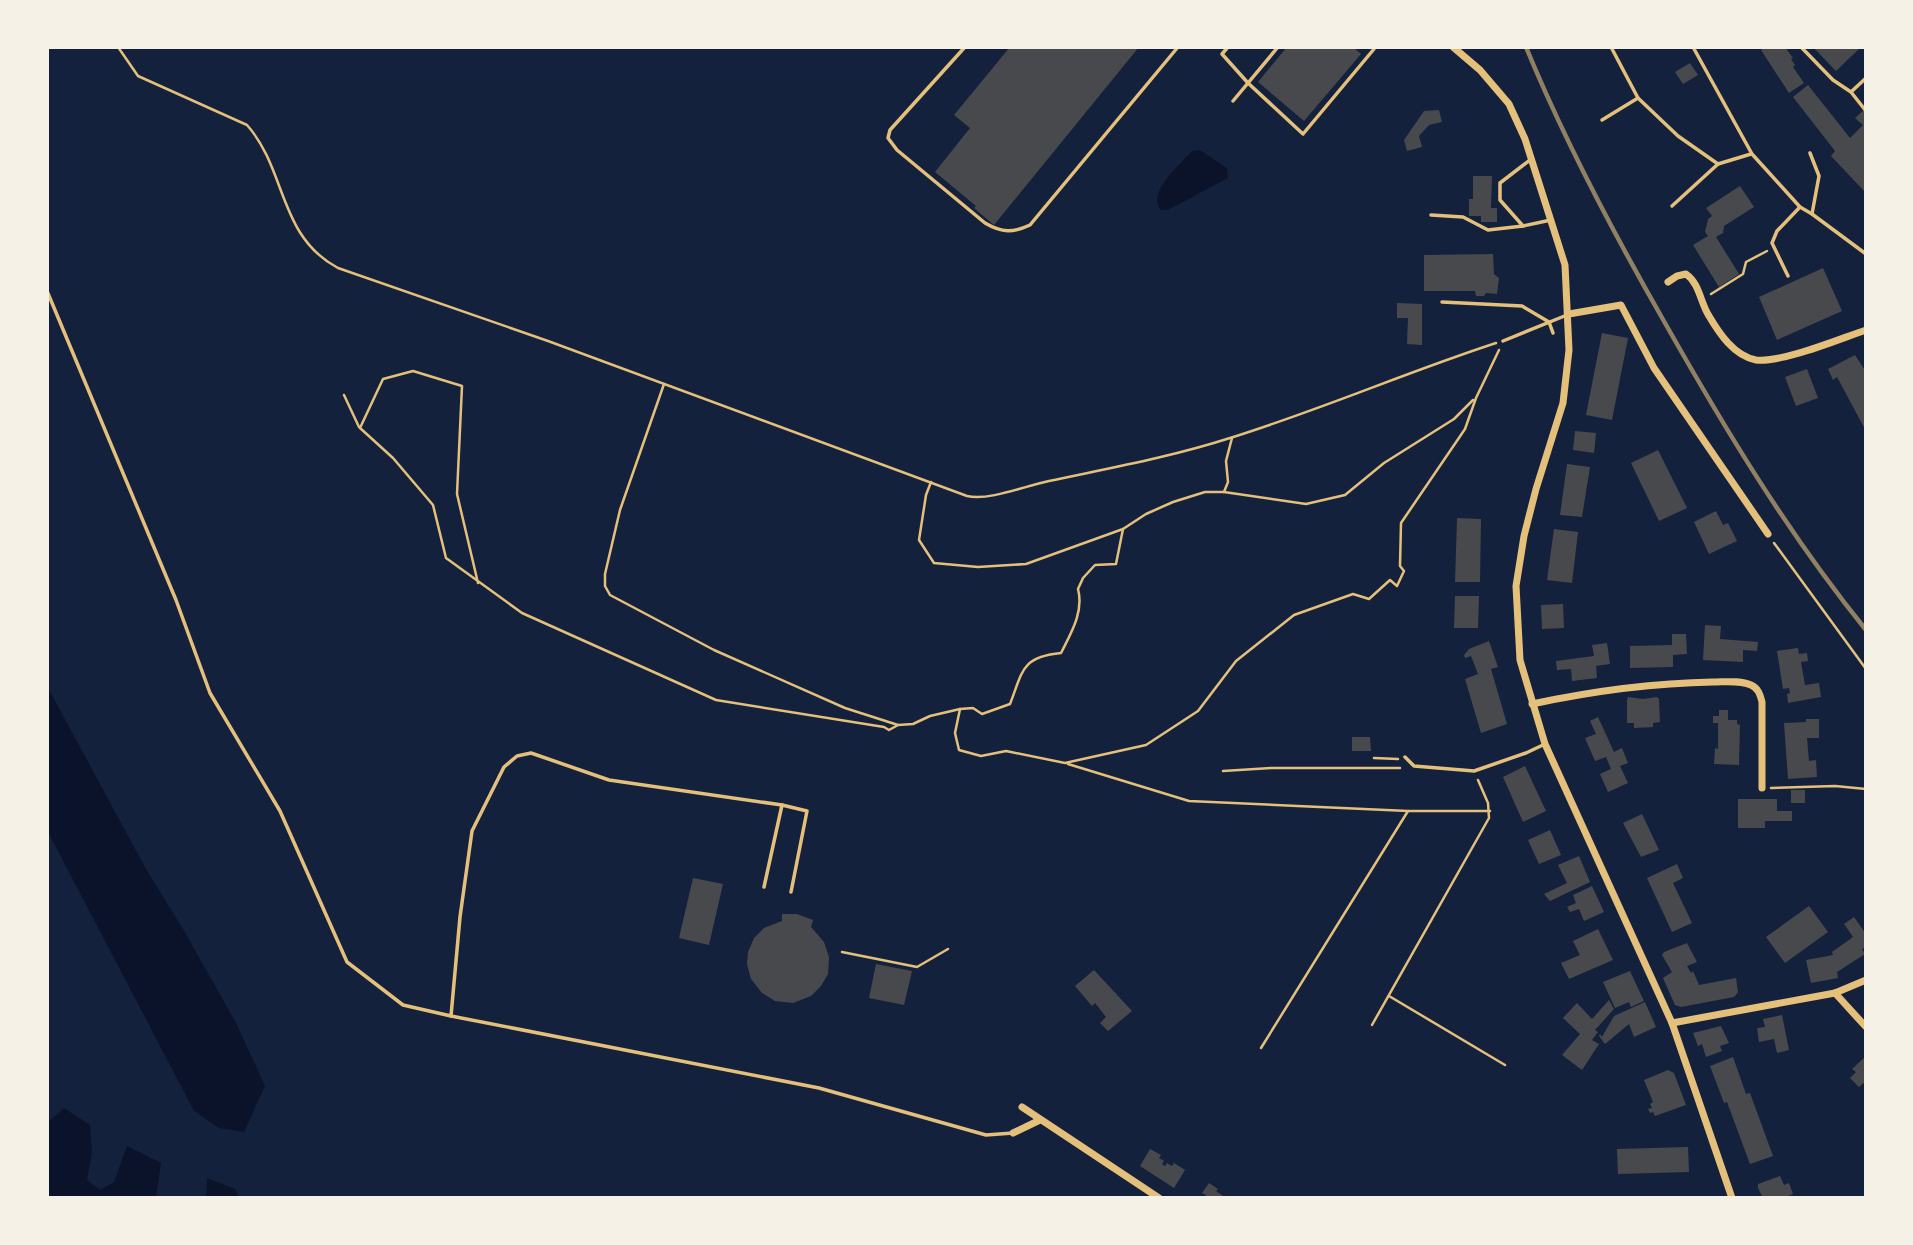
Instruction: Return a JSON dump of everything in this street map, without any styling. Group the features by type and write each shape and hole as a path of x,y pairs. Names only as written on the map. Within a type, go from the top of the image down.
{"street":[{"path":"1453,47 1480,70 1509,104 1532,159 1565,265 1569,350 1563,403 1530,512 1516,586 1520,660 1545,744 1672,1023 1732,1198"},
{"path":"1668,282 1686,274 1693,279 1706,312 1726,341 1754,360 1774,359 1866,330"},
{"path":"1569,314 1621,305 1654,368 1768,534"},
{"path":"1532,705 1587,692 1629,686 1679,682 1747,683 1758,690 1762,702 1762,788"},
{"path":"1672,1023 1835,993 1866,980"},
{"path":"1835,993 1866,1027"},
{"path":"1022,1107 1159,1198"},
{"path":"1013,1133 1040,1120"}],"lane":[{"path":"965,47 890,130 888,138 897,150 985,223 1007,232 1030,225 1178,47"},
{"path":"1228,47 1222,54 1248,83 1303,134 1374,49 1372,47"},
{"path":"1233,101 1278,47"},
{"path":"1611,47 1638,98 1678,136 1717,164"},
{"path":"1693,47 1752,154 1800,208 1866,254"},
{"path":"1801,47 1833,80 1851,92 1866,111"},
{"path":"1851,92 1866,78"},
{"path":"1602,120 1638,98"},
{"path":"1810,153 1819,176 1812,214"},
{"path":"1672,206 1717,164 1752,154"},
{"path":"1523,226 1500,201 1500,183 1532,159"},
{"path":"1788,276 1772,243 1777,230 1800,208"},
{"path":"1431,215 1463,217 1488,230 1552,219"},
{"path":"47,291 176,600 210,693 280,811 347,962 404,1005 819,1088 986,1135 1013,1133"},
{"path":"1442,302 1522,306 1549,322 1553,333"},
{"path":"1503,341 1569,314"},
{"path":"1407,758 1414,766 1474,771 1545,744"},
{"path":"451,1016 464,880 472,831 504,767 517,756 531,753 609,780 807,811 791,892"},
{"path":"764,887 782,805"}],"path":[{"path":"118,47 138,76 247,125 265,151 300,235 323,260 338,268 967,496 987,497 1011,489 1126,466 1232,438 1443,360 1503,341"},
{"path":"1701,298 1743,274 1746,262 1774,247"},
{"path":"1065,762 1146,745 1198,711 1236,661 1294,615 1353,594 1369,599 1390,580 1397,586 1404,571 1400,566 1401,523 1465,429 1476,398 1503,341"},
{"path":"360,428 383,379 413,371 463,386 457,494 478,583"},
{"path":"664,384 620,510 605,574 605,586 610,595 714,650 817,697 898,725 913,724 930,716 960,709 973,708 982,714 1010,705 1024,668 1031,660 1041,655 1061,653 1082,602 1078,589 1083,578 1095,565 1116,564 1123,529"},
{"path":"344,395 360,428 393,458 433,505 446,558 522,613 716,700 884,727 889,730 898,725"},
{"path":"931,482 926,495 919,540 934,563 978,567 1026,564 1123,529 1146,514 1205,492 1224,492 1306,504 1345,495 1384,463 1454,419 1476,398"},
{"path":"1224,492 1228,482 1226,461 1232,438"},
{"path":"1768,534 1866,668"},
{"path":"960,709 955,733 959,750 981,756 1006,751 1065,762 1189,801 1408,811 1490,811"},
{"path":"1374,758 1407,758"},
{"path":"1223,771 1414,766"},
{"path":"1372,1025 1489,818 1490,811 1474,771"},
{"path":"1762,788 1835,786 1866,789"},
{"path":"1261,1048 1408,811"},
{"path":"842,952 917,967 948,949"},
{"path":"1389,996 1505,1065"}],"water":[{"path":"1200,150 1227,168 1228,178 1168,210 1161,210 1158,195 1161,187 1192,151"},
{"path":"47,686 146,869 236,1023 265,1086 244,1132 219,1128 194,1111 47,830"},
{"path":"64,1108 90,1125 92,1153 87,1180 100,1190 114,1182 127,1146 161,1163 156,1198 47,1198 47,1123"},
{"path":"207,1178 235,1189 239,1198 206,1198"}],"building":[{"path":"1010,47 1139,47 994,225 974,208 976,206 935,172 970,128 954,115"},
{"path":"1287,47 1353,47 1361,54 1304,121 1258,82"},
{"path":"1765,47 1785,47 1793,58 1793,67 1804,83 1789,93 1761,50"},
{"path":"1813,47 1861,47 1836,71"},
{"path":"1690,63 1698,75 1683,84 1675,72"},
{"path":"1808,85 1850,138 1863,125 1855,118 1866,108 1866,193 1831,156 1835,151 1793,97"},
{"path":"1439,110 1442,122 1429,125 1419,136 1422,147 1407,151 1404,140 1424,111"},
{"path":"1473,176 1492,176 1491,208 1497,208 1497,222 1481,222 1481,216 1469,216 1469,199 1473,199"},
{"path":"1740,186 1754,207 1724,226 1723,233 1716,237 1739,274 1719,287 1693,245 1708,236 1705,232 1708,219 1712,216 1706,208"},
{"path":"1493,254 1494,274 1499,278 1497,294 1476,296 1475,291 1424,291 1424,255"},
{"path":"1823,268 1842,311 1777,340 1759,297"},
{"path":"1397,303 1422,304 1422,345 1407,344 1408,318 1397,318"},
{"path":"1602,333 1628,338 1612,420 1586,415"},
{"path":"1855,355 1866,372 1866,431 1837,377 1833,380 1828,369"},
{"path":"1807,369 1818,398 1796,406 1785,377"},
{"path":"1575,431 1596,433 1594,453 1573,450"},
{"path":"1658,450 1687,508 1659,521 1631,463"},
{"path":"1567,464 1590,467 1582,517 1560,515"},
{"path":"1716,511 1723,525 1728,523 1737,541 1709,554 1694,522"},
{"path":"1457,518 1481,519 1480,582 1455,582"},
{"path":"1554,529 1578,532 1572,583 1547,580"},
{"path":"1455,596 1479,596 1478,628 1454,628"},
{"path":"1563,604 1564,628 1542,629 1541,605"},
{"path":"1705,625 1721,626 1720,639 1758,642 1757,651 1743,650 1743,662 1703,660"},
{"path":"1672,634 1686,634 1687,654 1673,655 1673,667 1630,668 1630,646 1672,645"},
{"path":"1489,641 1498,667 1491,669 1507,724 1481,733 1465,679 1478,674 1471,656 1465,658 1464,655 1469,649"},
{"path":"1607,643 1610,664 1596,666 1597,678 1572,681 1571,669 1557,670 1556,661 1594,656 1592,645"},
{"path":"1798,648 1799,654 1807,653 1808,661 1801,662 1805,685 1819,683 1821,697 1788,703 1789,688 1783,689 1777,651"},
{"path":"1628,697 1657,697 1660,722 1653,723 1653,727 1634,728 1634,723 1627,723"},
{"path":"1719,710 1728,710 1728,720 1737,720 1740,725 1739,765 1714,764 1715,748 1718,749 1718,723 1713,723 1713,716 1719,716"},
{"path":"1598,717 1614,752 1622,748 1628,763 1620,766 1628,783 1608,792 1600,774 1611,769 1606,757 1595,761 1585,738 1596,734 1590,721"},
{"path":"1806,719 1819,719 1819,738 1807,738 1809,761 1816,760 1817,777 1788,779 1784,723 1806,722"},
{"path":"1352,737 1370,737 1371,751 1352,751"},
{"path":"1525,766 1546,811 1523,822 1503,777"},
{"path":"1791,790 1805,790 1805,803 1791,803"},
{"path":"1738,799 1777,799 1777,811 1792,811 1792,821 1765,821 1765,828 1738,828"},
{"path":"1642,814 1659,850 1641,857 1623,823"},
{"path":"1550,830 1561,855 1539,864 1528,840"},
{"path":"1579,856 1590,882 1550,901 1544,894 1567,883 1558,865"},
{"path":"1677,864 1683,878 1673,883 1692,923 1672,932 1647,878"},
{"path":"693,878 723,884 709,945 679,938"},
{"path":"1592,886 1604,912 1584,921 1579,909 1570,912 1567,907 1576,903 1573,895"},
{"path":"1809,906 1828,932 1785,963 1766,937"},
{"path":"782,914 797,914 813,920 811,927 824,942 829,957 828,974 821,986 811,996 793,1003 775,1001 762,993 751,979 747,964 748,952 754,938 764,928 782,921"},
{"path":"1854,917 1866,934 1866,947 1862,949 1865,954 1837,972 1838,978 1811,983 1806,960 1833,955 1832,952 1853,937 1844,924"},
{"path":"1598,929 1613,960 1569,979 1561,963 1580,955 1573,941"},
{"path":"1687,943 1697,962 1687,966 1691,973 1693,971 1699,985 1736,978 1738,992 1734,997 1681,1007 1675,1005 1663,978 1672,972 1662,955"},
{"path":"876,964 912,971 904,1005 869,998"},
{"path":"1094,970 1132,1011 1108,1031 1100,1023 1106,1017 1095,1003 1092,1006 1075,986"},
{"path":"1630,971 1644,1001 1631,1007 1629,1002 1615,1008 1603,982"},
{"path":"1609,1000 1614,1009 1595,1030 1598,1032 1592,1040 1599,1044 1582,1070 1562,1055 1580,1034 1563,1018 1577,1003 1592,1019"},
{"path":"1645,1002 1656,1027 1634,1037 1629,1024 1605,1044 1599,1036 1600,1034 1602,1037 1614,1016"},
{"path":"1782,1015 1789,1050 1777,1053 1774,1039 1759,1042 1757,1028 1765,1027 1763,1019"},
{"path":"1721,1026 1729,1043 1720,1046 1722,1051 1706,1057 1702,1044 1698,1046 1693,1033"},
{"path":"1866,1056 1866,1081 1859,1087 1850,1078 1856,1072 1852,1069"},
{"path":"1733,1057 1746,1094 1750,1093 1773,1156 1750,1164 1727,1102 1724,1103 1710,1066"},
{"path":"1668,1070 1674,1073 1686,1105 1655,1116 1648,1109 1652,1108 1650,1104 1653,1102 1644,1080"},
{"path":"1688,1147 1689,1172 1618,1174 1617,1149"},
{"path":"1150,1149 1161,1155 1159,1158 1164,1161 1162,1164 1165,1166 1167,1163 1172,1166 1174,1163 1185,1170 1174,1188 1140,1166"},
{"path":"1780,1176 1784,1185 1789,1183 1793,1194 1784,1198 1763,1198 1758,1184"},
{"path":"1209,1183 1226,1198 1205,1198 1206,1195 1202,1193"}],"railway":[{"path":"1526,47 1591,187 1688,363 1784,519 1866,630"}]}
